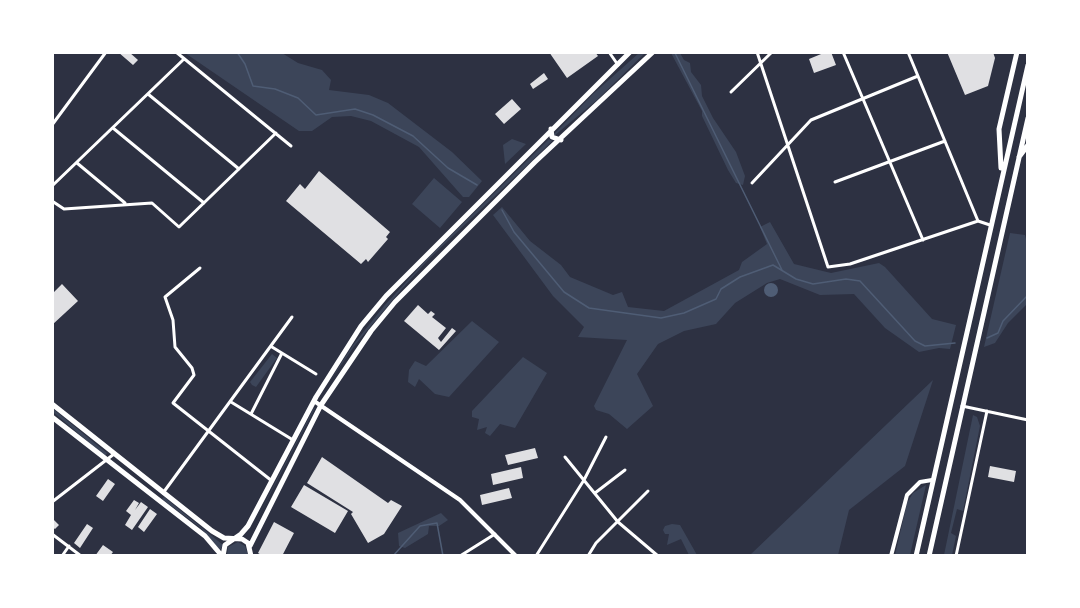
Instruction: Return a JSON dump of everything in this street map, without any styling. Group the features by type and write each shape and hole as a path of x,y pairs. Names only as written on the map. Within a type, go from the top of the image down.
{"main road":[{"path":"223,555 225,545 248,526 314,401 349,344 386,296 630,52"},
{"path":"251,555 250,546 321,405 354,352 395,302 653,52"},
{"path":"1002,172 999,129 1017,52"},
{"path":"916,555 1028,65"},
{"path":"929,555 1016,160 1028,118"},
{"path":"551,129 552,137 561,140"},
{"path":"1016,160 1028,145"},
{"path":"52,404 218,535 242,539 250,546"},
{"path":"950,404 961,406"},
{"path":"52,417 205,536 223,555"},
{"path":"158,500 163,493"}],"street":[{"path":"52,125 106,52"},
{"path":"176,52 291,146"},
{"path":"609,52 618,65"},
{"path":"757,52 828,267 850,264 978,221 990,225"},
{"path":"731,92 772,52"},
{"path":"843,52 923,240"},
{"path":"908,52 978,221"},
{"path":"52,186 184,59"},
{"path":"752,183 812,120 918,76"},
{"path":"148,94 239,169"},
{"path":"113,128 204,203"},
{"path":"52,201 64,209 152,202 179,227 276,133"},
{"path":"835,182 945,141"},
{"path":"77,163 126,204"},
{"path":"200,268 165,297 173,320 175,347 194,375 173,403 272,481"},
{"path":"163,493 210,432 292,317"},
{"path":"271,346 316,374"},
{"path":"251,414 282,353"},
{"path":"314,401 460,500 516,555"},
{"path":"231,402 293,440"},
{"path":"961,406 1028,420"},
{"path":"956,555 987,411"},
{"path":"536,555 584,480 606,437"},
{"path":"52,502 114,453"},
{"path":"565,457 618,522 658,555"},
{"path":"595,493 625,470"},
{"path":"891,555 903,503 920,482 932,480"},
{"path":"588,555 596,543 648,491"},
{"path":"52,534 81,555"},
{"path":"460,555 495,534"},
{"path":"62,555 69,546"}],"shaded area":[{"path":"185,53 282,53 298,63 322,70 331,80 329,90 369,95 388,103 452,152 482,181 469,197 463,197 419,147 371,121 351,116 332,117 312,131 299,131"},
{"path":"639,53 645,53 597,100 554,136 593,94"},
{"path":"671,53 680,53 684,60 690,63 691,72 701,85 702,96 713,118 736,152 745,176 743,185 736,183 728,170 702,116 702,111"},
{"path":"512,139 526,144 505,164 503,145"},
{"path":"549,139 552,141 429,259 401,290 355,345 328,384 353,345 384,306 428,258"},
{"path":"434,178 462,202 440,228 412,204"},
{"path":"502,207 530,241 561,265 570,277 613,295 622,292 628,307 664,311 739,270 742,262 767,244 760,227 770,222 794,264 831,273 879,263 885,267 932,319 956,325 950,349 939,348 919,352 885,328 854,294 820,295 780,279 767,283 735,303 716,324 684,331 658,344 637,374 653,406 627,429 609,414 596,410 594,406 627,340 578,337 584,327 553,296 493,215"},
{"path":"1010,233 1025,235 1027,243 1027,304 1008,323 995,343 984,347"},
{"path":"771,283 776,285 778,290 776,295 771,297 766,295 764,290 766,285"},
{"path":"472,321 499,342 449,397 435,394 419,379 415,387 408,382 409,370 415,361 426,366"},
{"path":"272,354 277,358 256,387 252,385 250,382"},
{"path":"523,357 547,373 515,428 500,424 490,436 485,433 487,427 477,430 479,419 472,417 472,411"},
{"path":"933,380 905,466 849,510 838,555 750,555"},
{"path":"52,408 107,453 105,456 53,412"},
{"path":"315,408 255,523 276,481"},
{"path":"973,415 977,417 980,426 963,511 957,509 951,533 956,536 952,555 944,555"},
{"path":"926,485 910,555 895,555 907,503 913,493"},
{"path":"164,497 223,545 220,550 201,528 162,499"},
{"path":"441,513 448,520 439,526 429,526 428,534 405,548 399,546 398,533"},
{"path":"680,525 697,555 689,555 681,539 667,545 669,534 665,534 663,530 665,526"},
{"path":"238,542 245,546 248,555 227,555 228,547"}],"building":[{"path":"118,52 129,52 138,60 133,65"},
{"path":"549,52 595,52 598,56 567,78"},
{"path":"831,52 836,65 814,73 809,59"},
{"path":"947,52 993,52 995,58 988,86 965,95"},
{"path":"544,73 548,79 533,89 530,84"},
{"path":"512,99 521,109 504,124 495,114"},
{"path":"319,171 390,232 386,237 388,239 368,262 366,259 361,264 286,201 300,184 305,189"},
{"path":"62,284 78,301 52,325 52,294"},
{"path":"418,305 428,314 431,311 435,314 432,317 446,328 438,338 441,342 452,328 456,331 439,350 404,321"},
{"path":"535,448 538,458 508,465 505,455"},
{"path":"322,457 388,503 391,500 402,506 384,534 368,543 351,514 353,512 307,483"},
{"path":"990,466 1016,471 1014,482 988,477"},
{"path":"521,467 523,478 493,485 491,474"},
{"path":"108,479 115,484 103,501 96,496"},
{"path":"304,485 348,511 335,533 291,507"},
{"path":"509,488 512,498 482,505 480,495"},
{"path":"134,500 139,503 135,510 141,502 148,507 132,530 125,525 131,515 126,511"},
{"path":"150,509 157,514 144,532 138,527"},
{"path":"52,518 59,525 55,529 52,527"},
{"path":"274,522 294,533 282,556 263,556 258,553"},
{"path":"87,524 93,528 80,548 74,543"},
{"path":"103,545 113,552 110,556 95,556"}],"waterway":[{"path":"237,52 245,64 253,86 275,89 298,98 316,115 355,109 373,115 413,136 448,168 477,185"},
{"path":"675,53 782,270"},
{"path":"502,210 514,232 564,292 589,308 661,318 684,313 716,299 721,289 740,277 773,265 796,279 813,284 846,279 860,281 915,341 925,346 955,343"},
{"path":"987,338 998,333 1003,321 1028,295"},
{"path":"393,556 420,526 437,523 443,556"}]}
